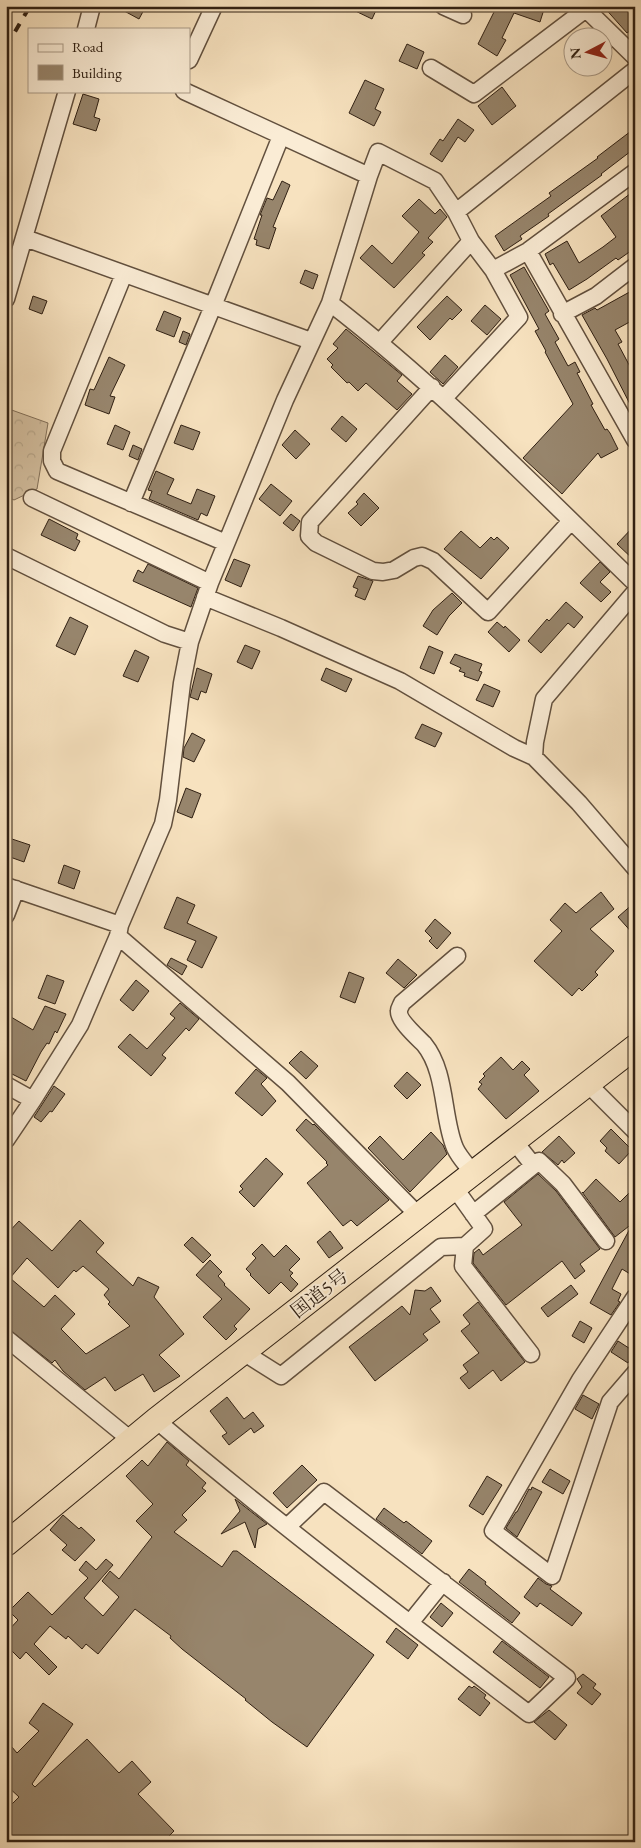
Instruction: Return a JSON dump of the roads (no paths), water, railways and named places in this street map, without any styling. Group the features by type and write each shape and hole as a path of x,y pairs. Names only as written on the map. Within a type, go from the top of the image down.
{"highway":[{"name":"国道5号","path":"6,1544 156,1420 635,1047"}],"street":[{"path":"86,28 92,6"},
{"path":"190,58 214,6"},
{"path":"443,6 462,15"},
{"path":"431,68 474,94 586,9 635,57"},
{"path":"456,212 635,70"},
{"path":"6,299 67,92"},
{"path":"186,92 369,176"},
{"path":"131,502 213,306 281,136"},
{"path":"6,1140 80,1026 163,824 168,800 182,683 190,642 226,543 311,341 330,303 378,152 435,181 456,212 471,241 493,270 519,317 438,393 310,522 309,536 316,543 373,571 394,570 414,558 422,556 433,561 488,612 571,521"},
{"path":"493,270 528,251 635,172"},
{"path":"24,238 311,341"},
{"path":"380,342 471,241"},
{"path":"528,251 635,440"},
{"path":"562,314 596,296 635,266"},
{"path":"124,274 52,450 52,461 57,471 226,543"},
{"path":"330,303 380,342 438,393 635,583"},
{"path":"32,498 281,628 400,681 514,748 534,757 580,803 635,868"},
{"path":"6,556 164,634 190,642"},
{"path":"534,757 535,742 544,699 635,592"},
{"path":"6,915 11,888 119,930 288,1083 418,1215"},
{"path":"243,1352 280,1376 441,1247 465,1246 484,1229 473,1214 451,1136 444,1096 430,1055 427,1048 401,1018 399,1011 402,1003 457,956"},
{"path":"588,1084 635,1131"},
{"path":"6,1085 33,1100"},
{"path":"514,1141 533,1165"},
{"path":"473,1214 539,1161 563,1184 606,1241"},
{"path":"465,1246 463,1266 531,1354"},
{"path":"635,1297 580,1380 493,1531 552,1576 610,1402 635,1373"},
{"path":"6,1338 131,1440"},
{"path":"156,1420 233,1486 410,1623 529,1714 567,1678 324,1492 286,1527"},
{"path":"410,1623 443,1582"}],"railway":[{"path":"6,47 30,6"}]}
